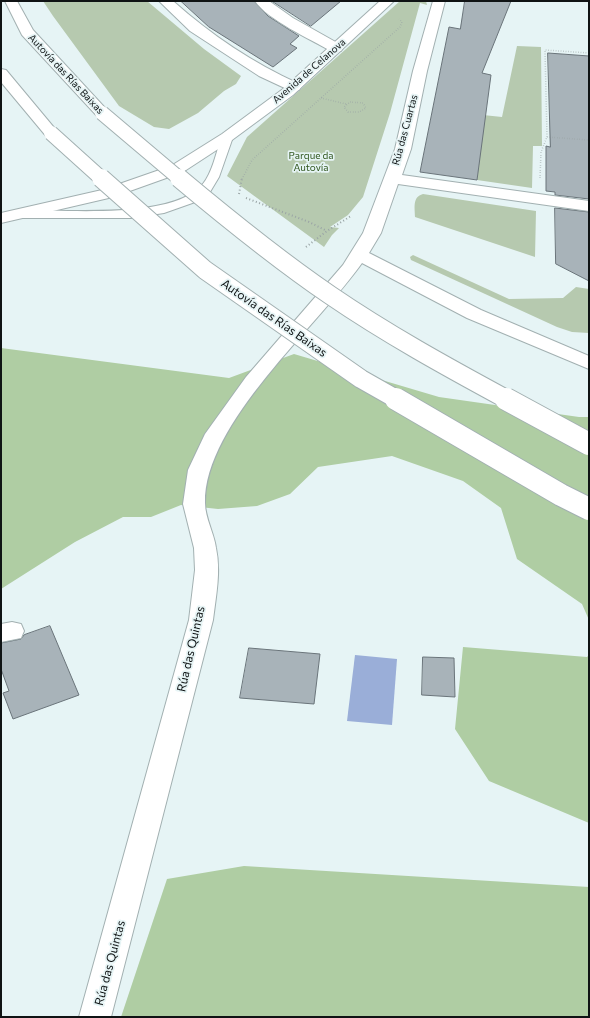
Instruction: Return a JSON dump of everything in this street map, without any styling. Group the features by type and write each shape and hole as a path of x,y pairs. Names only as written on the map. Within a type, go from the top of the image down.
{"main road":[{"name":"Autovía das Rías Baixas","path":"11,1 27,32 102,113 253,239 329,294 410,346 589,444"},
{"path":"165,1 195,28 264,73 294,87"},
{"path":"261,1 270,9 336,48"},
{"name":"Rúa das Cuartas","path":"360,255 372,233 403,149 420,71 439,1"},
{"name":"Avenida de Celanova","path":"1,218 107,194 177,169 227,137 294,87 386,3"},
{"name":"Autovía das Rías Baixas","path":"1,73 51,133 204,270 361,379 554,491 589,509"},
{"path":"392,178 589,206"},
{"path":"360,255 474,314 589,363"},
{"name":"Rúa das Quintas","path":"95,1017 201,620 207,570 205,548 194,504 199,470 215,434 253,381 360,255"}],"lane":[{"path":"22,214 131,214 160,210 194,198 206,189 213,177 227,137"}],"path":[{"path":"238,198 242,176 252,160 400,27 402,22 386,3"},
{"path":"540,199 541,152 547,137 545,50 589,53"},
{"path":"321,98 346,104 357,102 366,105 366,108 360,112 352,112 344,109 346,104"},
{"path":"547,137 589,140"},
{"path":"245,198 309,222 327,231"}],"green space":[{"path":"43,1 147,1 204,49 241,76 236,84 224,91 198,113 169,129 154,127 119,106"},
{"name":"Parque da Autovía","path":"400,1 426,1 427,5 420,3 390,113 363,197 348,215 330,227 339,228 324,247 227,176 247,137"},
{"path":"517,46 541,47 542,146 533,146 532,188 477,180 483,115 502,117"},
{"path":"423,194 536,211 535,257 415,217 416,200 419,195"},
{"path":"413,255 509,299 563,298 576,287 589,289 589,333 572,332 557,327 411,260 410,257"},
{"path":"1,348 229,378 294,354 439,397 579,417 589,417 589,620 582,604 517,559 501,508 463,481 392,456 318,467 290,494 257,506 218,509 181,505 151,517 123,517 75,542 1,589"},
{"path":"463,647 587,657 589,655 589,823 489,781 455,729"},
{"path":"244,866 589,887 589,1017 121,1017 167,879"}],"water":[{"path":"355,655 397,659 392,725 347,721"}],"building":[{"path":"181,1 254,1 268,16 299,36 290,44 297,48 273,67 209,27"},
{"path":"272,1 341,1 311,26"},
{"path":"465,1 511,1 482,73 491,75 477,180 420,172 449,27 460,29"},
{"path":"548,53 589,56 589,199 555,195 555,192 546,191 546,146 550,147"},
{"path":"555,208 589,212 589,281 556,264"},
{"path":"50,626 79,695 13,719 3,693 9,691 1,669 1,643 21,639 24,635"},
{"path":"249,648 320,654 314,704 240,698"},
{"path":"423,657 454,658 455,697 422,695"}]}
